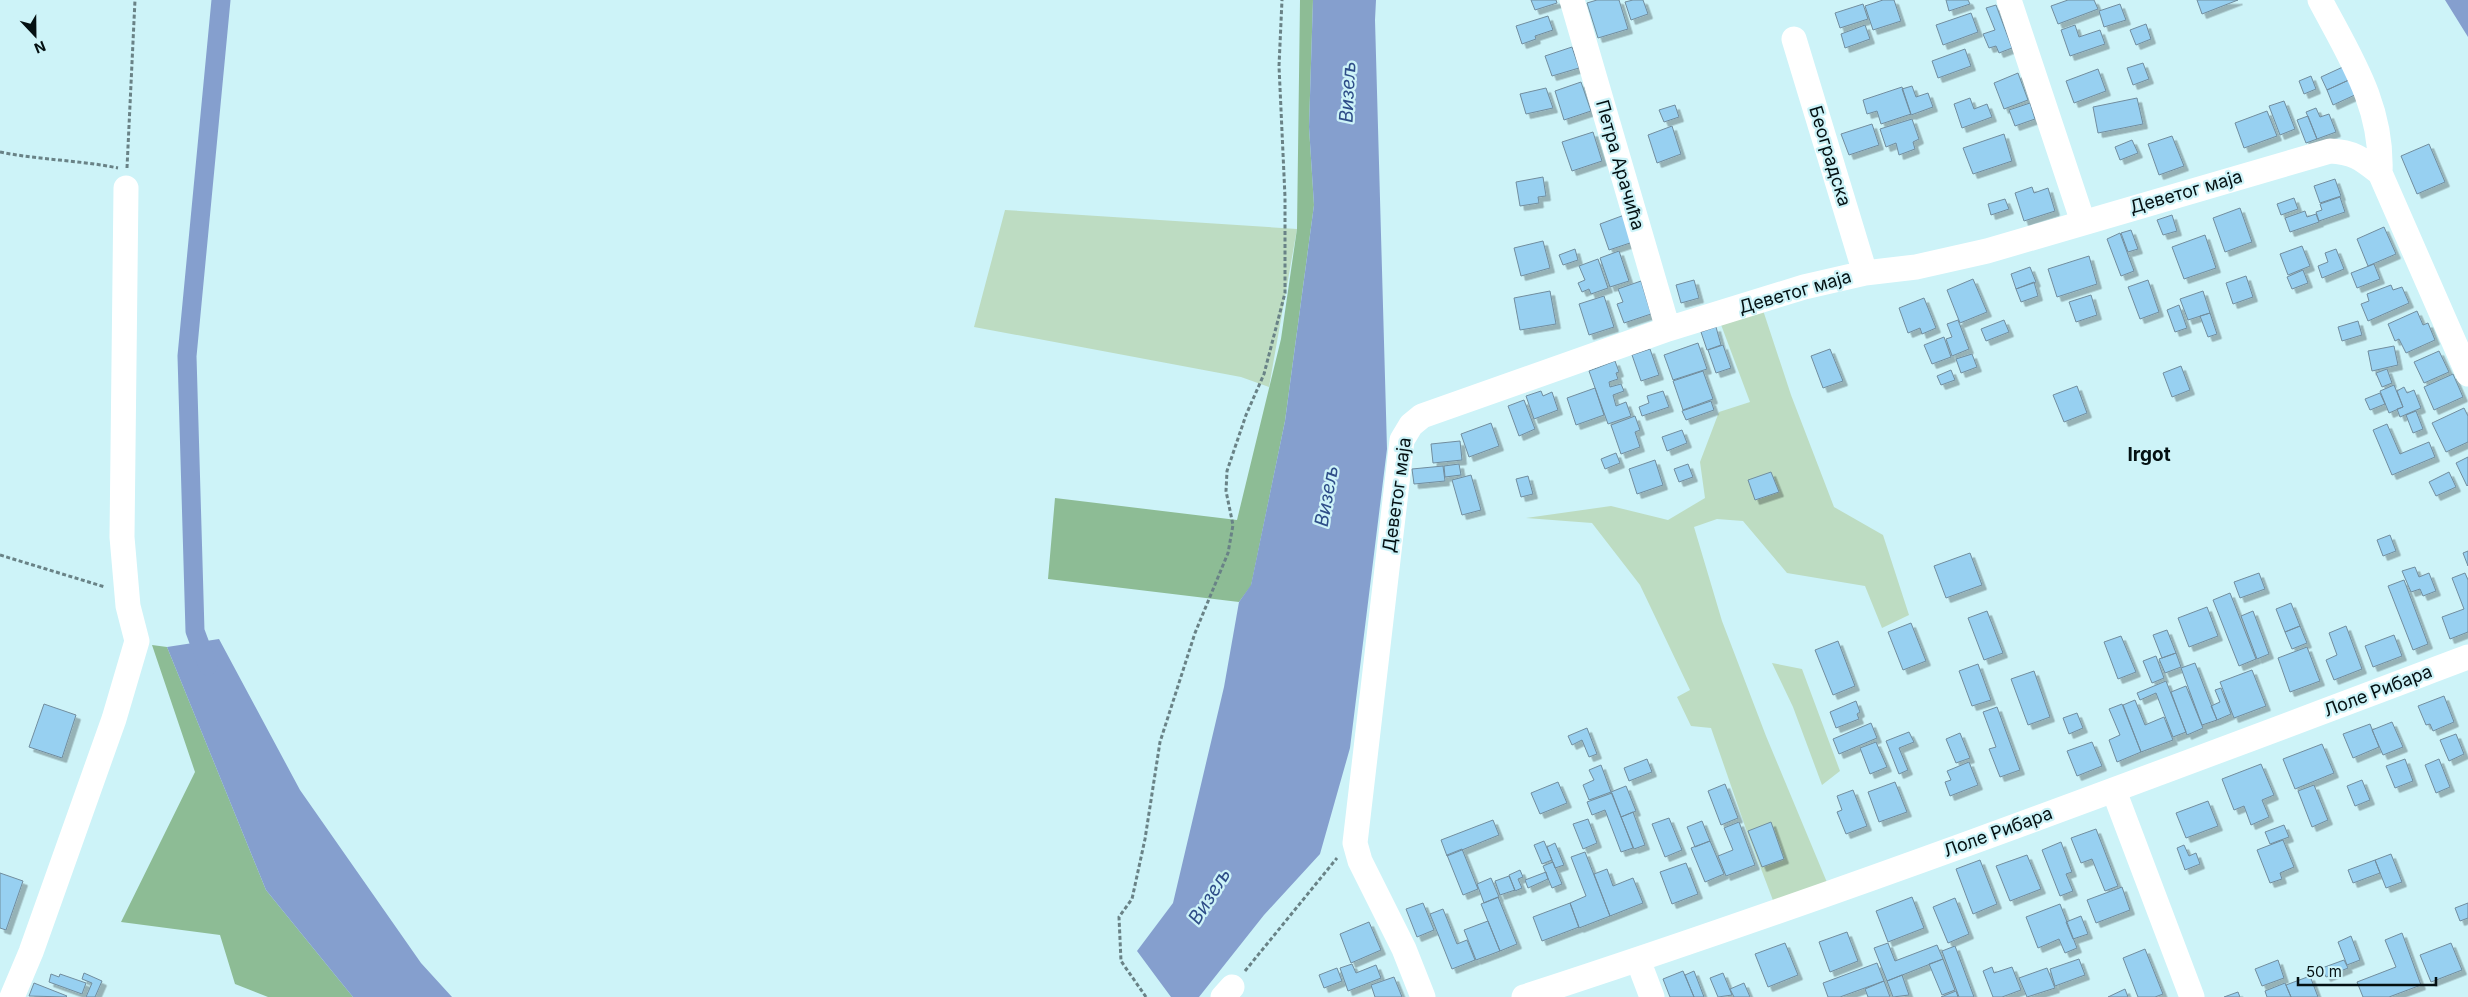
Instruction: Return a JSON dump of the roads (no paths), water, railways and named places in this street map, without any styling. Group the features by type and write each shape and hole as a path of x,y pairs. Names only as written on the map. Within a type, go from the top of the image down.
{"street":[{"name":"Петра Арачића","path":"1572,0 1668,329"},
{"path":"2009,0 2083,222"},
{"path":"2320,0 2365,86 2374,109 2380,136 2380,173"},
{"name":"Београдска","path":"1794,40 1865,273"},
{"name":"Деветог маја","path":"1423,997 1404,949 1368,880 1355,843 1399,458 1405,432 1422,416 1668,329 1804,287 1865,273 1916,267 1987,251 2317,153 2346,152 2358,156 2380,173 2468,374"},
{"path":"12,997 31,952 114,719 137,641 127,594 122,537 126,188"},
{"name":"Лоле Рибара","path":"1524,997 1638,960 2114,791 2468,657"},
{"path":"2114,791 2192,997"},
{"path":"1638,960 1652,997"}],"water":[{"name":"Визељ","path":"1313,0 1376,0 1387,449 1350,748 1320,854 1264,915 1199,997 1171,997 1137,951 1173,903 1224,687 1239,602 1251,585 1285,421 1314,205 1309,127"},
{"path":"2445,0 2468,0 2468,37"},
{"path":"219,639 300,790 421,963 452,997 353,997 266,890 167,647"}],"waterway":[{"path":"208,666 195,631 187,356 221,0"}],"district":[{"name":"Irgot","path":"2149,454"}]}
